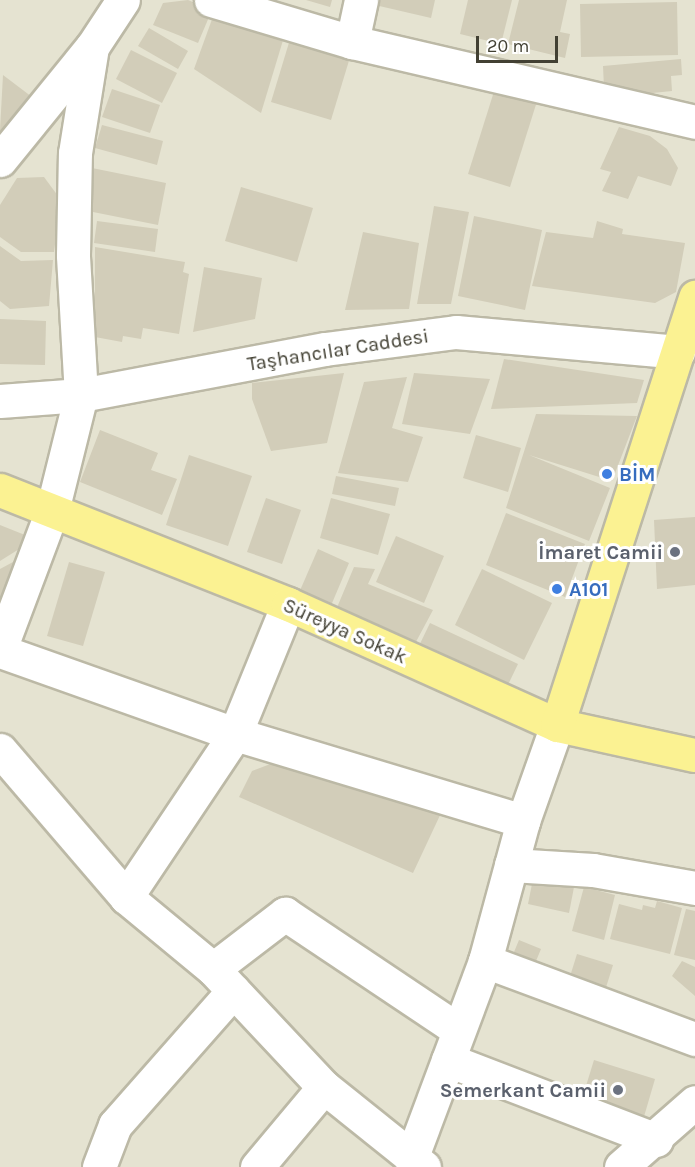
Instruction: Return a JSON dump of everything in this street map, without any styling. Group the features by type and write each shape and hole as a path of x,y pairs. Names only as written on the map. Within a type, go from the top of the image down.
{"main road":[{"path":"557,725 695,297"},
{"name":"Süreyya Sokak","path":"0,490 288,604 557,725 695,755"}],"street":[{"path":"0,160 92,47 123,0"},
{"path":"211,0 352,42 695,122"},
{"path":"352,42 362,0"},
{"path":"92,47 75,153 73,255 81,395 52,510 0,650 235,734 523,821"},
{"name":"Taşhancılar Caddesi","path":"0,401 81,395 325,349 456,332 678,352"},
{"path":"126,897 235,734 288,604"},
{"path":"0,750 126,897 223,980 324,1087 417,1163 453,1045 485,961 523,821 557,725"},
{"path":"511,865 593,870 695,888"},
{"path":"99,1167 116,1125 223,980 285,914 453,1045 656,1140"},
{"path":"485,961 695,1039"},
{"path":"257,1167 324,1087"},
{"path":"621,1167 656,1140 695,1102"}],"shaded area":[{"path":"0,0 695,0 695,1167 0,1167"}],"building":[{"path":"188,0 212,10 198,43 153,25 163,3"},
{"path":"306,0 332,0 330,7"},
{"path":"376,0 435,0 431,18 375,5"},
{"path":"468,0 512,0 501,44 460,34"},
{"path":"519,0 567,0 560,32 570,34 565,58 508,44"},
{"path":"677,2 678,55 581,57 580,4"},
{"path":"215,11 284,37 261,113 194,69"},
{"path":"149,28 188,51 178,69 138,46"},
{"path":"291,36 351,54 331,120 271,102"},
{"path":"131,50 177,73 162,103 116,79"},
{"path":"681,59 682,75 671,76 672,91 623,96 622,86 604,88 603,66"},
{"path":"3,75 36,100 9,137 0,130"},
{"path":"497,82 539,95 510,187 468,174"},
{"path":"112,89 160,105 150,133 102,117"},
{"path":"102,125 163,141 157,165 95,148"},
{"path":"619,127 650,136 667,149 678,168 671,186 638,176 628,199 602,191 611,172 600,169"},
{"path":"92,168 166,183 158,225 83,210"},
{"path":"44,177 61,200 54,252 21,252 0,237 0,205 17,178"},
{"path":"241,187 313,208 297,262 225,241"},
{"path":"434,206 469,212 451,304 417,304"},
{"path":"474,216 542,230 525,310 458,296"},
{"path":"97,221 158,229 155,252 94,243"},
{"path":"597,221 623,229 622,234 685,243 676,292 655,303 532,286 546,232 593,238"},
{"path":"363,232 419,243 409,309 345,310"},
{"path":"0,246 21,261 53,260 49,306 10,309 0,301"},
{"path":"95,247 185,262 183,272 189,274 179,334 143,328 141,339 123,336 122,342 95,337"},
{"path":"204,267 262,278 255,319 193,332"},
{"path":"0,319 46,321 45,365 0,364"},
{"path":"504,359 644,380 637,403 491,409"},
{"path":"344,373 327,443 271,451 252,399 252,383"},
{"path":"414,373 490,379 470,434 402,424"},
{"path":"407,377 392,428 423,437 408,482 338,473 364,382"},
{"path":"536,414 637,416 612,481 529,455 610,488 589,541 506,508"},
{"path":"100,430 158,453 151,470 177,479 162,515 80,482"},
{"path":"476,435 521,448 508,492 463,478"},
{"path":"189,455 252,476 228,546 166,525"},
{"path":"336,476 399,488 395,506 332,494"},
{"path":"266,498 301,510 282,564 247,552"},
{"path":"331,498 390,514 378,555 320,538"},
{"path":"506,513 585,544 565,597 486,565"},
{"name":"İmaret Camii","path":"695,517 695,585 657,589 654,520"},
{"path":"0,525 35,539 0,561"},
{"path":"396,536 444,556 424,603 376,582"},
{"path":"318,549 349,563 327,615 295,602"},
{"path":"28,554 0,620 0,569"},
{"path":"69,562 105,572 83,646 47,636"},
{"path":"354,567 375,569 368,584 433,610 410,653 333,617"},
{"path":"482,569 552,603 524,660 455,625"},
{"path":"430,623 518,664 504,693 416,652"},
{"path":"273,763 442,811 413,873 239,797 252,771"},
{"path":"534,874 575,882 569,913 528,904"},
{"path":"584,887 615,895 604,940 572,931"},
{"path":"657,901 682,908 670,954 610,939 619,904 642,910 643,905 655,908"},
{"path":"686,909 695,911 695,960 674,955"},
{"path":"519,940 541,949 531,973 509,964"},
{"path":"577,954 613,965 603,997 567,986"},
{"path":"682,961 695,967 695,996 672,976"},
{"name":"Semerkant Camii","path":"594,1060 655,1079 643,1120 581,1102"}],"place":[{"name":"BİM","path":"607,474"},
{"name":"İmaret Camii","path":"675,552"},
{"name":"A101","path":"557,589"},
{"name":"Semerkant Camii","path":"618,1090"}]}
